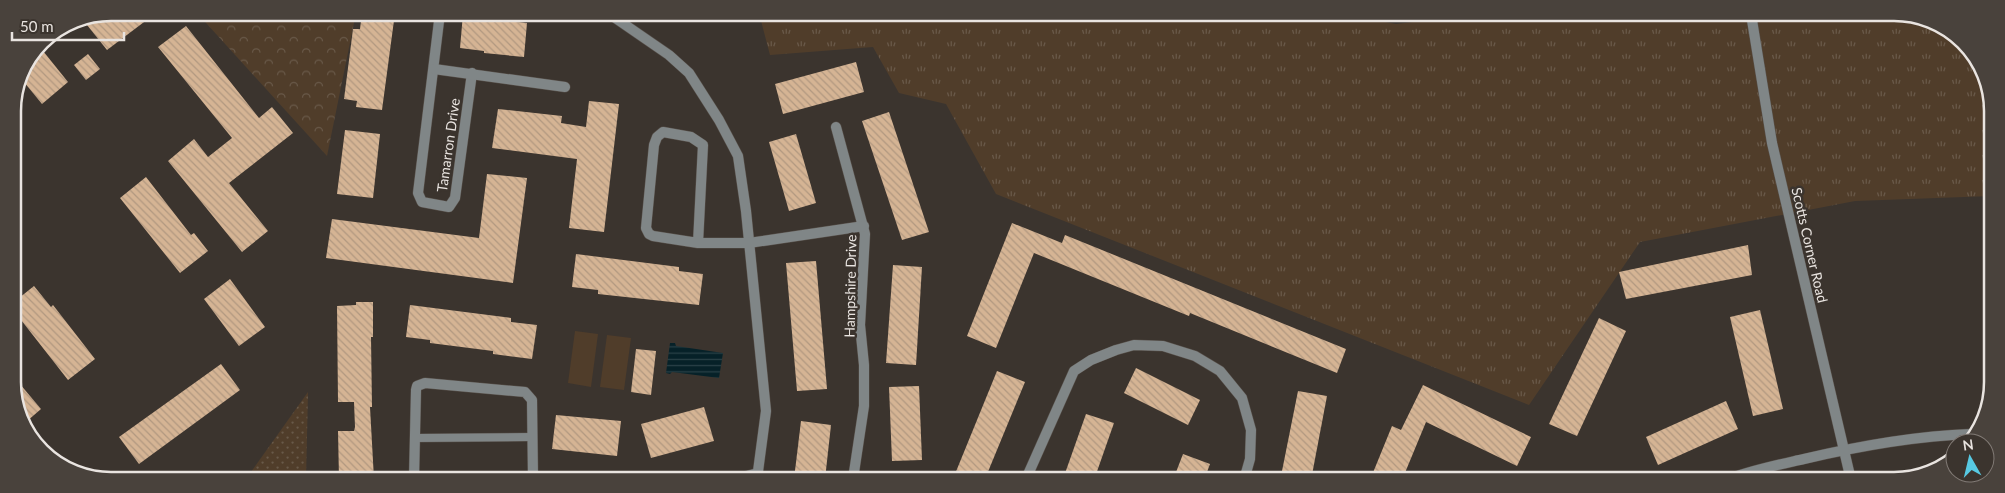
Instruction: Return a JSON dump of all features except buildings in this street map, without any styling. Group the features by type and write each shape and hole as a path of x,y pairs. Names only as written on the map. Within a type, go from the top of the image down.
{"street":[{"name":"Tamarron Drive","path":"439,21 418,193 422,202 450,207 455,198 472,73"},
{"path":"619,21 669,56 689,73 719,120 738,156 766,411 758,472"},
{"name":"Scotts Corner Road","path":"1752,21 1772,143 1849,472"},
{"path":"434,70 472,73 565,87"},
{"name":"Hampshire Drive","path":"836,127 865,234 860,324 864,365 864,406 854,472"},
{"path":"698,243 703,145 691,137 663,132 657,137 654,145 646,228 649,234 653,236 698,243 749,243 864,226"},
{"path":"1030,472 1074,371 1091,360 1134,345 1163,346 1195,356 1220,372 1242,398 1251,430 1250,459 1246,472"},
{"path":"414,472 416,390 417,386 425,383 525,392 532,400 532,472"},
{"path":"1744,472 1844,450 1945,435"}],"lane":[{"path":"415,438 532,437"}],"green space":[{"path":"204,21 354,21 327,156"},
{"path":"761,21 1380,21 1396,24 1422,21 1900,21 1923,26 1944,36 1969,61 1974,71 1982,94 1984,111 1984,196 1855,201 1640,242 1529,405 996,194 946,104 899,93 873,47 770,55"},
{"path":"575,331 598,334 591,387 568,383"},
{"path":"607,335 631,338 624,390 600,387"},
{"path":"308,392 306,472 251,472"}],"water":[{"path":"670,343 675,343 676,346 723,353 719,378 672,372 670,374 666,373"}]}
